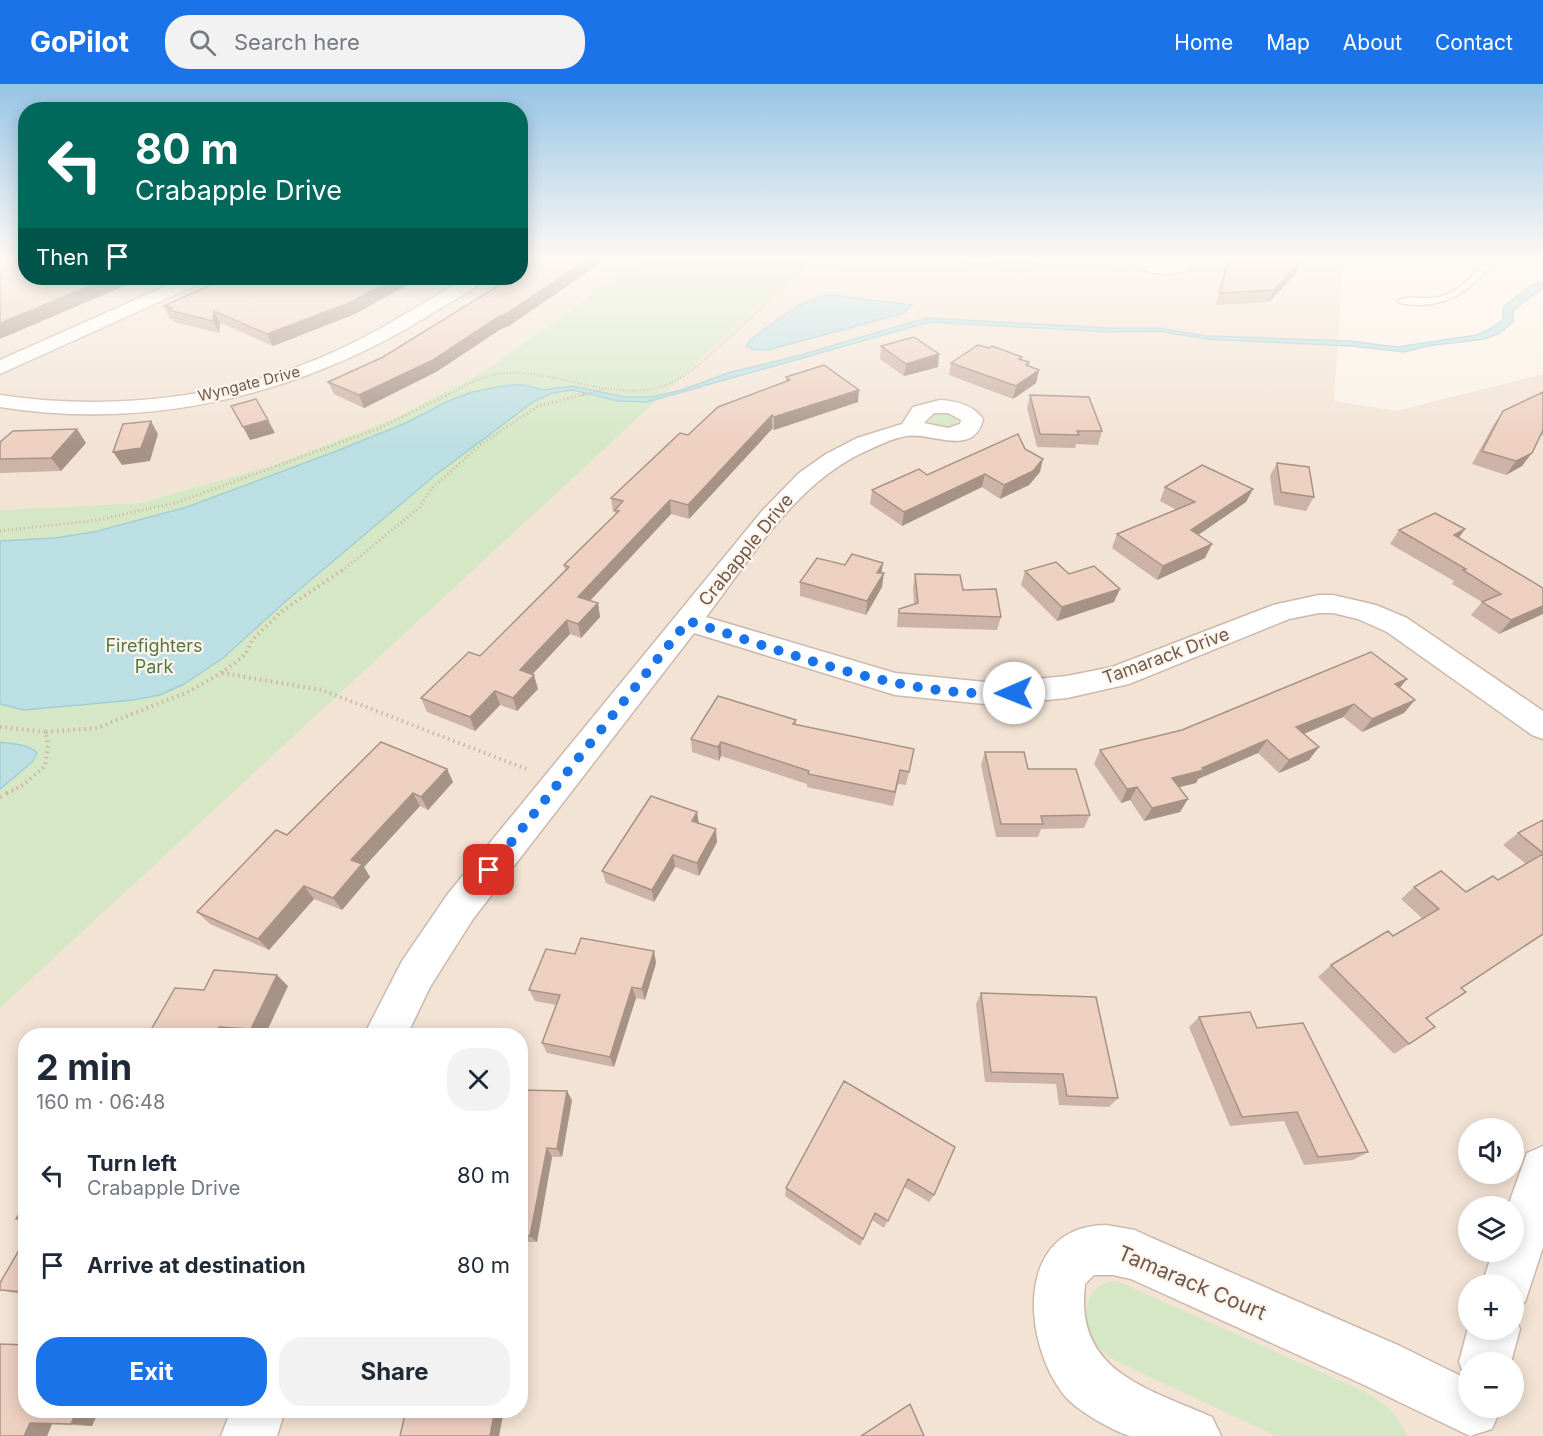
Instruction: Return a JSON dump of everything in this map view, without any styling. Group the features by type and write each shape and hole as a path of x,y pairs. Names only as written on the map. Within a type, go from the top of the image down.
{"street":[{"path":"0,368 105,320"},
{"name":"Wyngate Drive","path":"0,401 38,407 113,408 180,401 257,385 318,365 359,347 405,320"},
{"name":"Crabapple Drive","path":"389,1028 416,974 460,907 771,516 801,482 825,464 852,448 910,428"},
{"name":"Tamarack Drive","path":"688,621 896,684 996,694 1067,687 1118,676 1283,611 1319,604 1333,604 1366,611 1397,625 1543,727"},
{"path":"1510,1274 1543,1169"},
{"name":"Tamarack Court","path":"1192,1436 1101,1392 1084,1378 1072,1361 1062,1337 1057,1310 1065,1273 1076,1257 1092,1250 1110,1248 1134,1255 1458,1397"},
{"path":"249,1436 255,1418"}],"path":[{"path":"0,531 98,520 178,502 380,428 482,378 506,373 527,374 609,388 642,390 674,382 692,371 747,320"},
{"path":"0,727 46,732 97,728 172,699 221,673 245,655 252,640 282,611 304,594 325,584 420,507 431,489 480,445 538,406 609,388"},
{"path":"221,673 322,690 529,770"},
{"path":"0,797 23,785 45,766 48,747 46,732"}],"shaded area":[{"path":"0,320 555,320 481,373 393,419 271,466 140,503 0,510"},
{"path":"744,320 1339,320 1334,401 1397,411 1543,374 1543,1436 0,1436 0,1008"}],"green space":[{"name":"Firefighters Park","path":"556,320 744,320 0,1008 0,510 140,503 271,466 393,419 481,373"},
{"path":"945,413 958,419 956,426 941,428 929,421 933,415"},
{"path":"1117,1281 1363,1391 1389,1409 1407,1436 1276,1436 1114,1360 1093,1339 1086,1310 1088,1301 1098,1287"}],"water":[{"path":"777,320 878,320 768,350 754,350 746,346 750,340"},
{"path":"919,320 1158,328 1206,336 1349,341 1397,347 1476,335 1503,320 1513,320 1500,333 1485,339 1427,346 1404,352 1351,346 1207,339 1158,331 1111,332 929,322 647,402 618,401 573,390 552,393 533,402 434,476 287,600 223,658 184,684 160,695 134,700 24,710 0,704 0,541 55,538 94,532 187,507 406,423 446,402 472,392 509,385 524,385 544,390 573,386 624,397 653,397 682,390 728,373 794,357"},
{"path":"0,742 25,746 37,753 32,762 0,789"}],"building":[{"path":"235,320 304,320 267,334"},
{"path":"443,320 493,320 433,360 359,395 328,382 383,357"},
{"path":"914,337 939,354 906,364 881,346"},
{"path":"978,345 989,348 992,346 1022,357 1019,359 1029,362 1026,365 1039,370 1016,386 951,363"},
{"path":"824,365 859,390 774,417 772,415 688,505 670,500 578,597 598,603 578,624 567,620 520,670 534,675 513,698 495,691 470,717 421,698 469,652 480,656 569,567 564,565 619,511 615,510 623,501 611,498 680,433 688,435 718,407 790,380 786,377"},
{"path":"1543,392 1543,430 1532,453 1516,461 1482,451 1503,411"},
{"path":"1030,395 1089,397 1102,431 1077,431 1079,435 1040,434"},
{"path":"256,399 268,420 243,427 231,406"},
{"path":"151,421 141,448 113,452 123,424"},
{"path":"77,429 51,458 0,459 0,442 13,431"},
{"path":"1018,434 1025,449 1043,459 1033,471 1004,485 985,474 904,512 872,490 919,469 927,475"},
{"path":"1277,463 1309,467 1314,497 1281,492"},
{"path":"1202,465 1253,489 1191,530 1212,544 1163,566 1117,534 1195,502 1165,487"},
{"path":"1435,513 1465,529 1454,535 1543,588 1543,606 1511,620 1482,602 1501,594 1463,570 1466,569 1399,530"},
{"path":"852,554 883,563 877,573 884,573 867,601 800,582 817,558 845,565"},
{"path":"1056,562 1069,574 1094,566 1120,589 1062,607 1025,571"},
{"path":"915,574 960,575 963,590 996,589 1001,617 899,613 899,609 918,603"},
{"path":"1371,652 1407,679 1395,684 1415,700 1372,719 1354,704 1296,727 1319,747 1289,760 1267,740 1202,768 1204,770 1172,778 1188,799 1152,808 1137,787 1127,789 1100,750 1182,730"},
{"path":"718,696 796,720 793,724 914,749 909,772 900,770 895,792 808,774 809,771 721,742 718,747 691,739"},
{"path":"381,742 447,769 421,797 413,793 351,860 362,864 333,898 304,886 258,939 197,912 276,830 287,835"},
{"path":"985,752 1024,752 1028,769 1076,769 1090,815 1041,816 1043,824 1001,824"},
{"path":"651,796 697,812 692,821 716,829 697,863 673,855 652,890 602,871"},
{"path":"1543,820 1543,853 1518,833"},
{"path":"1543,854 1543,934 1461,988 1466,992 1426,1018 1435,1027 1409,1044 1331,965 1388,931 1393,936 1439,909 1414,887 1441,871 1466,892 1493,876 1498,880"},
{"path":"581,938 654,951 642,989 632,987 610,1057 542,1043 560,995 529,990 546,949 575,954"},
{"path":"214,970 277,975 251,1028 152,1028 175,988 204,990"},
{"path":"981,993 1096,997 1118,1098 1067,1096 1063,1074 991,1072"},
{"path":"1250,1012 1257,1028 1303,1023 1368,1152 1318,1157 1297,1112 1242,1117 1199,1017"},
{"path":"844,1081 955,1147 934,1195 908,1179 888,1221 875,1213 863,1239 786,1188"},
{"path":"528,1090 567,1091 557,1149 547,1148 530,1236 528,1236"},
{"path":"18,1252 18,1291 0,1290 0,1283"},
{"path":"0,1344 18,1345 18,1418 74,1418 71,1424 30,1423 24,1436 0,1436"},
{"path":"910,1404 924,1436 861,1436"},
{"path":"404,1418 493,1418 490,1436 400,1436"}],"route":[{"path":"489,870 688,621 896,684 962,692 1014,693"}]}
